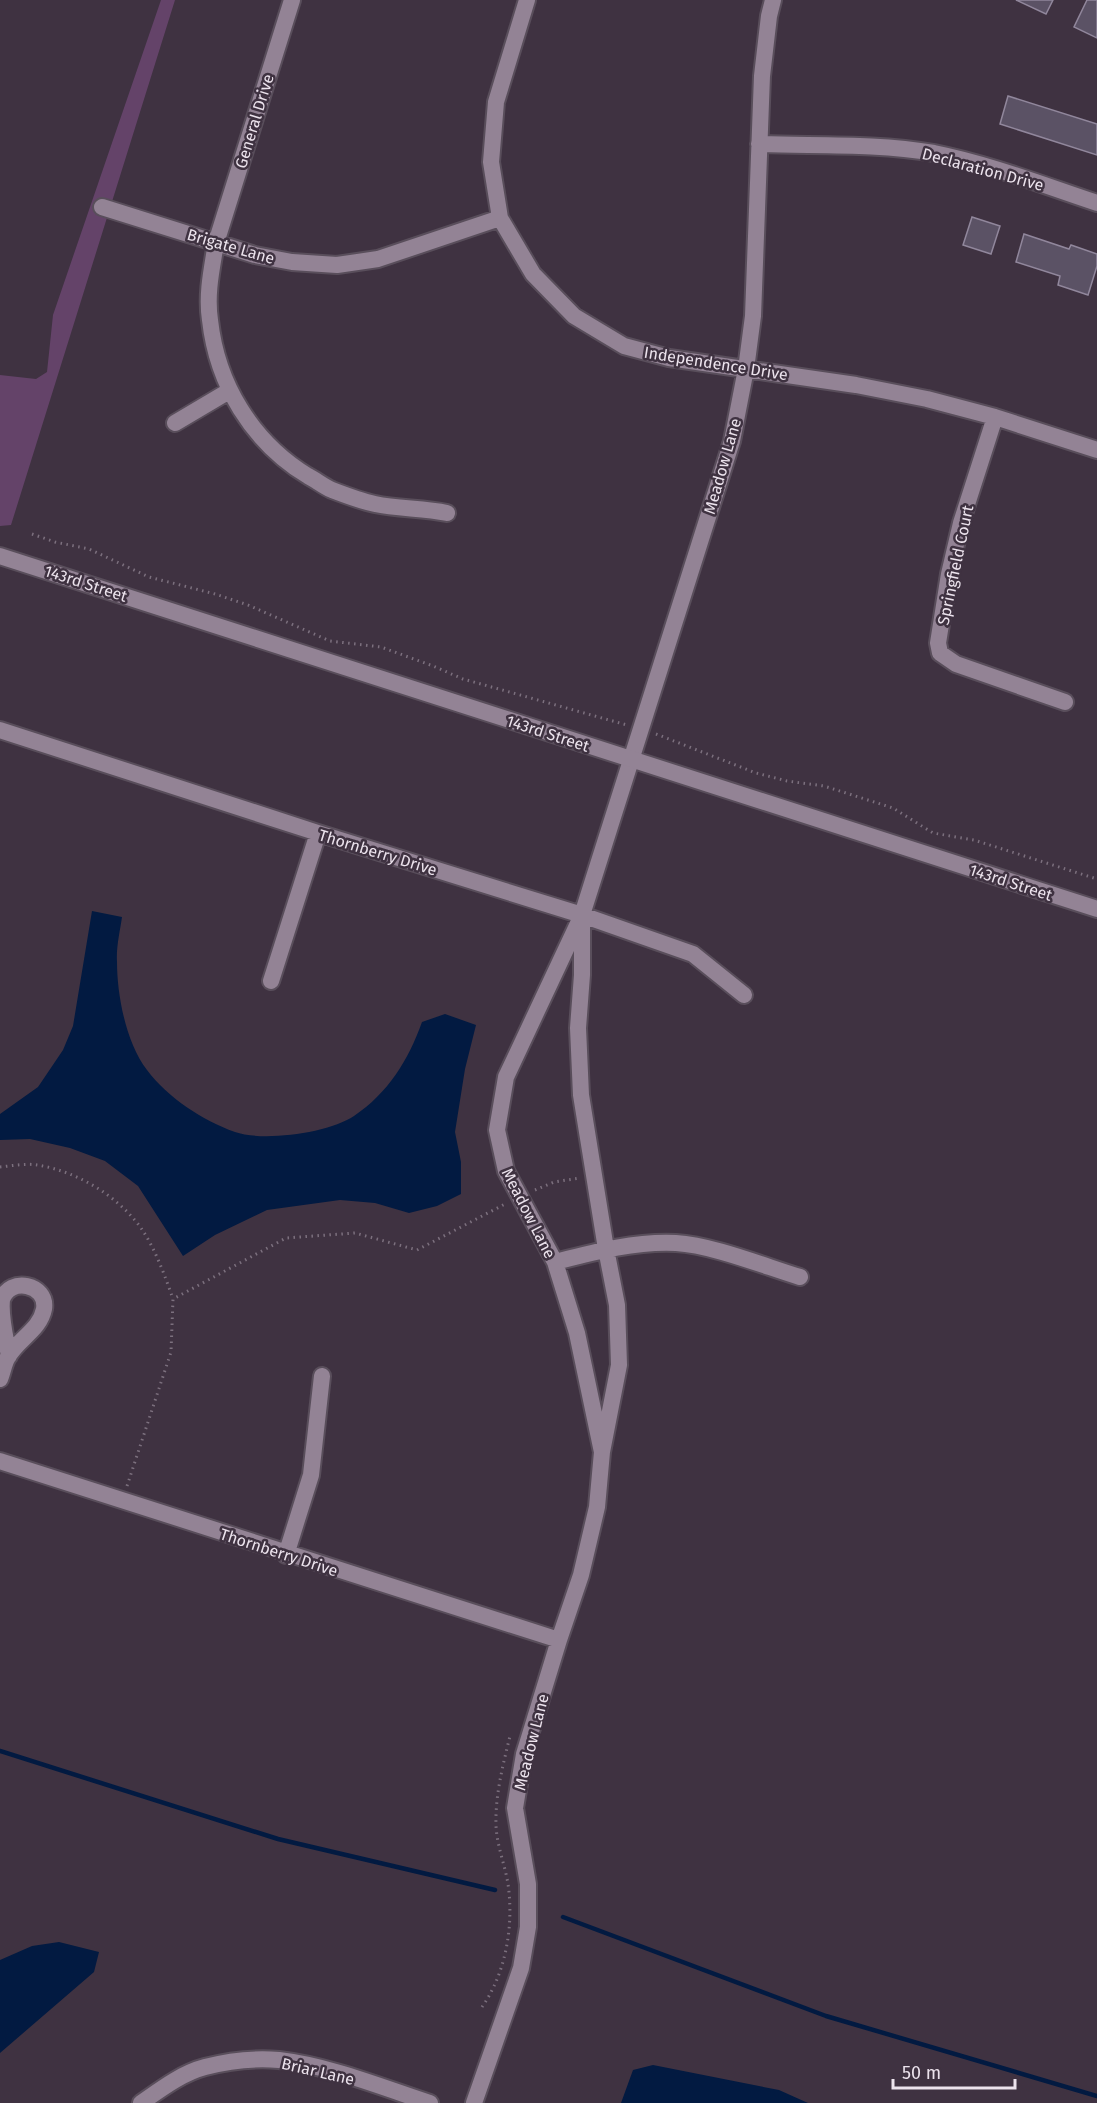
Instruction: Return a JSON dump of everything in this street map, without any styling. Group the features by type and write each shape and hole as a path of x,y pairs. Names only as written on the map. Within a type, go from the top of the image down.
{"street":[{"name":"General Drive","path":"292,0 216,243 209,280 209,318 216,355 229,391 255,431 289,464 330,489 375,504 423,508 447,513"},
{"name":"Independence Drive","path":"527,0 496,102 491,162 500,218 533,274 573,316 624,346 669,358 856,385 927,399 995,417 1097,450"},
{"name":"Meadow Lane","path":"602,1452 578,1333 555,1263 506,1171 497,1130 506,1077 582,915 732,441 746,369 753,316 762,76 773,0"},
{"name":"Declaration Drive","path":"759,144 894,147 935,154 985,166 1097,203"},
{"name":"Brigate Lane","path":"102,207 255,255 292,262 337,265 378,259 500,218"},
{"path":"175,423 229,391"},
{"name":"Springfield Court","path":"995,417 958,533 938,643 940,653 956,664 1065,702"},
{"name":"143rd Street","path":"0,556 1097,909"},
{"name":"Thornberry Drive","path":"0,730 318,833 582,915 693,954 744,996"},
{"path":"271,981 318,833"},
{"name":"Meadow Lane","path":"474,2103 523,1958 528,1927 528,1884 515,1808 524,1754 581,1575 592,1530 597,1507 602,1452 619,1365 617,1305 581,1095 579,1039 582,915"},
{"path":"555,1263 606,1249 648,1243 678,1243 712,1250 800,1277"},
{"path":"0,1379 9,1356"},
{"path":"286,1554 311,1475 322,1376"},
{"name":"Thornberry Drive","path":"0,1461 559,1640"},
{"name":"Briar Lane","path":"141,2103 170,2083 204,2068 243,2061 278,2060 329,2071 430,2103"}],"path":[{"path":"32,534 66,545 90,549 149,577 248,605 330,641 381,647 463,680 641,729 756,773 787,781 824,786 893,808 933,833 974,840 1097,879"},
{"path":"0,1167 35,1164 79,1176 118,1203 141,1228 164,1274 173,1299 171,1352 122,1501"},
{"path":"173,1299 286,1238 355,1233 417,1250 519,1197 554,1182 594,1176"},
{"path":"482,2007 493,1991 503,1961 509,1926 508,1886 496,1826 501,1772 510,1736"}],"shaded area":[{"path":"161,0 175,0 11,525 0,526 0,375 36,379 47,372 53,315"}],"water":[{"path":"92,911 122,917 117,951 117,975 121,1004 133,1046 147,1070 165,1090 186,1107 235,1132 247,1135 278,1136 313,1131 343,1122 366,1107 396,1075 422,1022 445,1014 476,1025 465,1069 455,1132 461,1162 461,1194 437,1206 409,1213 375,1203 340,1200 267,1210 215,1235 183,1256 138,1186 105,1161 70,1148 30,1139 0,1140 0,1114 38,1087 63,1050 73,1026"},
{"path":"59,1942 99,1952 94,1972 0,2053 0,1960 32,1946"},
{"path":"653,2065 779,2090 808,2103 621,2103 633,2070"}],"building":[{"path":"1016,0 1053,0 1046,14"},
{"path":"1087,0 1097,0 1097,38 1074,27"},
{"path":"1008,96 1097,124 1097,155 1000,124"},
{"path":"972,217 1000,226 991,254 963,245"},
{"path":"1024,234 1069,249 1071,245 1097,254 1097,266 1088,295 1058,285 1060,276 1016,262"}],"waterway":[{"path":"0,1751 278,1839 495,1890"},
{"path":"563,1917 826,2016 1097,2096"}]}
